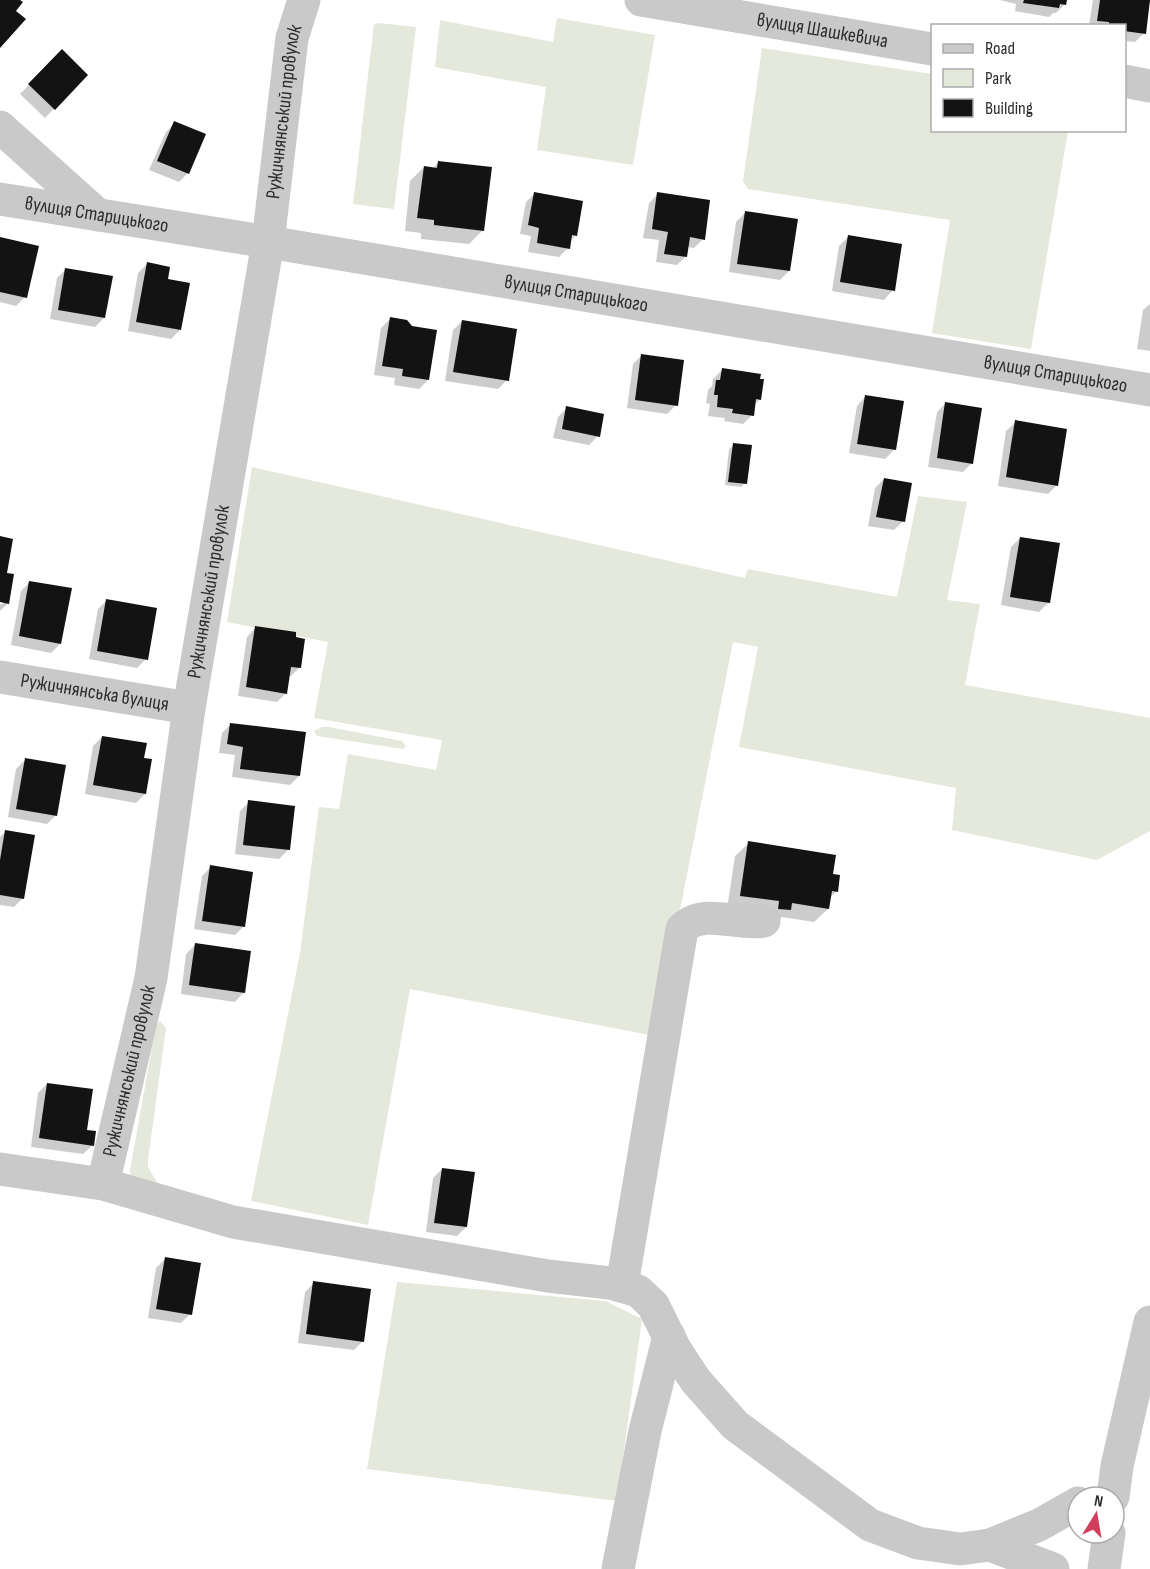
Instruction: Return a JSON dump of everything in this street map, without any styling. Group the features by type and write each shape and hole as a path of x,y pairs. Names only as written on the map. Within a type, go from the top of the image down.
{"street":[{"name":"Ружичнянський провулок","path":"103,1184 151,978 189,708 268,242 292,38 304,0"},
{"name":"вулиця Шашкевича","path":"641,0 931,49"},
{"path":"1126,81 1150,86"},
{"path":"0,126 98,215"},
{"path":"15,202 40,195 44,184 43,165"},
{"name":"вулиця Старицького","path":"15,202 268,242 1150,390"},
{"name":"Ружичнянська вулиця","path":"0,676 189,708"},
{"path":"622,1285 682,929 689,922 705,919 764,921"},
{"path":"0,1169 103,1184 234,1222 548,1276 622,1285 638,1291 653,1305 675,1349 696,1381 735,1425 870,1525 918,1543 960,1549 990,1545 1039,1525 1066,1510"},
{"path":"1115,1482 1150,1322"},
{"path":"618,1569 645,1431 669,1336"},
{"path":"990,1545 1053,1569"},
{"path":"1104,1569 1107,1545"}],"green space":[{"path":"557,18 655,35 633,165 537,150 546,87 435,67 440,20 553,42"},
{"path":"374,24 416,27 394,209 353,204"},
{"path":"762,48 931,74 931,132 1068,132 1031,349 932,333 950,220 748,189 743,181"},
{"path":"252,467 745,578 748,569 897,597 918,496 967,502 947,600 980,604 965,685 1150,718 1150,831 1097,860 952,830 956,788 739,747 758,647 733,642 655,1036 410,989 368,1225 251,1201 300,953 319,807 339,809 348,754 436,770 442,740 314,718 328,642 227,622"},
{"path":"322,727 402,741 406,746 403,749 317,736 314,731"},
{"path":"160,1021 166,1028 148,1160 148,1167 158,1184 131,1179 130,1170 156,1025"},
{"path":"397,1282 605,1301 642,1319 617,1501 367,1469"}],"building":[{"path":"0,0 23,2 16,11 26,19 0,48"},
{"path":"1024,0 1067,0 1066,5 1060,4 1059,8 1023,3"},
{"path":"1100,0 1150,0 1146,34 1126,31 1126,24 1097,21"},
{"path":"62,49 88,75 55,110 28,84"},
{"path":"174,121 206,134 189,174 157,161"},
{"path":"438,161 492,167 484,231 434,225 434,220 417,218 424,166 437,168"},
{"path":"534,192 583,201 577,236 572,235 570,249 537,243 539,228 528,225"},
{"path":"657,192 710,200 705,240 690,237 687,257 664,254 668,232 652,229"},
{"path":"745,211 798,219 790,271 737,264"},
{"path":"848,235 902,244 895,291 840,282"},
{"path":"0,237 39,246 27,298 0,292"},
{"path":"147,262 170,267 168,279 190,283 181,330 136,322"},
{"path":"65,268 113,276 105,318 58,310"},
{"path":"390,317 407,320 412,326 437,330 429,380 402,376 403,369 382,366"},
{"path":"462,320 517,329 509,381 453,372"},
{"path":"641,354 684,360 678,406 635,400"},
{"path":"722,368 761,374 760,379 764,379 761,400 756,399 754,416 732,413 733,409 717,407 718,395 714,395 716,380 720,380"},
{"path":"865,395 904,401 896,450 857,444"},
{"path":"945,402 982,408 973,464 937,458"},
{"path":"566,406 604,414 600,437 562,429"},
{"path":"1015,420 1067,429 1058,486 1006,477"},
{"path":"733,443 752,445 747,484 728,482"},
{"path":"884,478 912,483 905,522 876,517"},
{"path":"0,536 13,539 7,573 14,574 9,604 0,602"},
{"path":"1020,537 1060,543 1050,603 1010,597"},
{"path":"29,581 72,588 61,644 19,636"},
{"path":"106,599 157,608 148,660 97,651"},
{"path":"255,626 296,632 296,637 305,639 301,668 291,667 287,694 246,687"},
{"path":"230,723 306,732 300,776 240,769 243,747 227,744"},
{"path":"102,736 147,743 144,758 152,759 146,794 93,785"},
{"path":"25,758 66,765 57,816 16,809"},
{"path":"248,800 295,806 290,850 243,845"},
{"path":"5,830 35,835 24,899 0,895 0,860"},
{"path":"748,841 836,855 833,874 840,875 838,892 832,891 829,909 792,903 791,910 778,909 779,901 740,896"},
{"path":"210,865 253,872 245,927 202,921"},
{"path":"195,943 251,951 245,993 189,985"},
{"path":"47,1083 93,1089 87,1130 96,1131 94,1146 39,1138"},
{"path":"442,1168 475,1172 467,1227 434,1223"},
{"path":"165,1257 201,1263 192,1315 156,1309"},
{"path":"313,1281 371,1289 364,1342 306,1334"}]}
